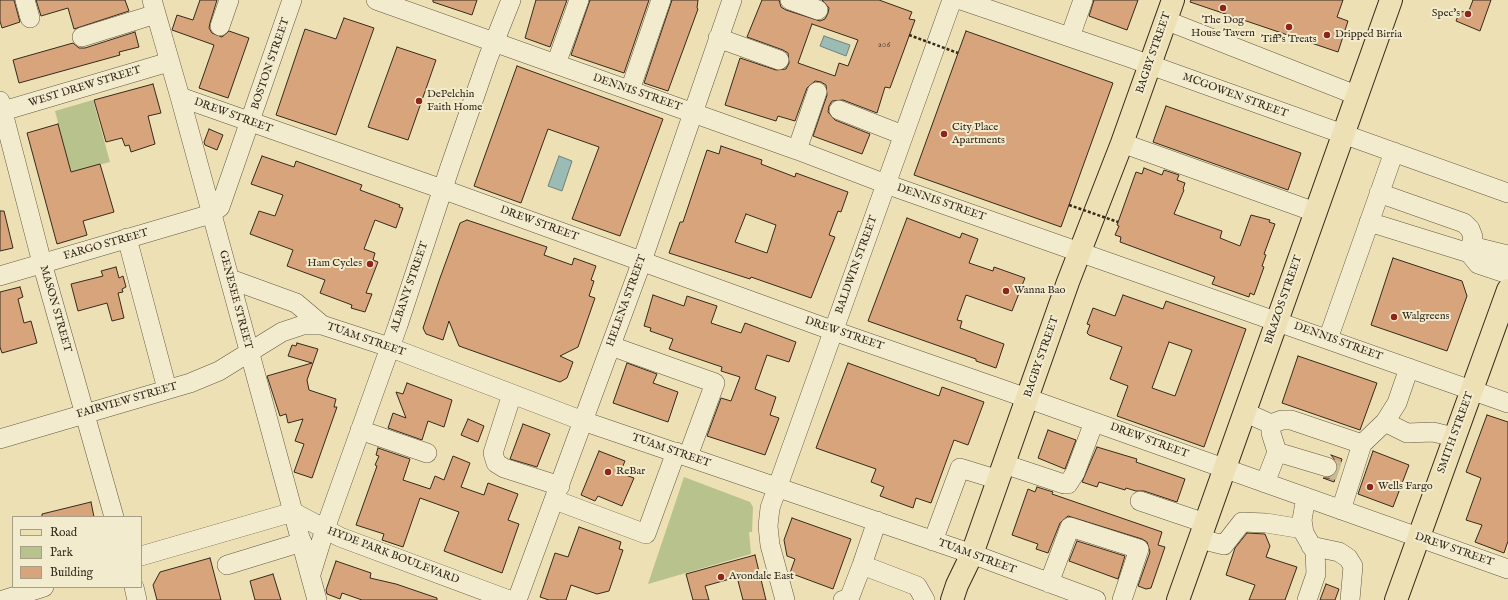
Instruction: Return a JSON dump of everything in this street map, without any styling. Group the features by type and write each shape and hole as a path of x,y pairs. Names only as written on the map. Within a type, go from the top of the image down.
{"main road":[{"name":"BAGBY STREET","path":"952,600 957,585 972,554 1079,252 1122,143 1173,0"},
{"name":"BRAZOS STREET","path":"1178,600 1342,134 1391,0"},
{"name":"SMITH STREET","path":"1396,600 1471,390 1507,296"}],"street":[{"path":"25,0 30,18"},
{"path":"220,26 229,0"},
{"name":"BOSTON STREET","path":"211,214 220,207 225,195 292,0"},
{"name":"ALBANY STREET","path":"311,574 324,529 389,347 442,189 511,0"},
{"path":"556,64 578,0"},
{"path":"630,90 662,0"},
{"name":"HELENA STREET","path":"516,600 642,261 692,112 732,0"},
{"path":"790,0 818,10"},
{"name":"BALDWIN STREET","path":"785,600 770,545 768,526 770,508 952,0"},
{"name":"MCGOWEN STREET","path":"961,0 1070,37 1508,193"},
{"path":"1070,37 1083,0"},
{"name":"DENNIS STREET","path":"379,1 692,112 886,184 1508,403"},
{"path":"82,36 154,7"},
{"name":"GENESEE STREET","path":"154,7 180,97 317,600"},
{"path":"1165,20 1356,95"},
{"path":"718,38 779,60"},
{"name":"WEST DREW STREET","path":"1,108 169,62"},
{"path":"797,150 817,92"},
{"name":"DREW STREET","path":"180,97 442,189 834,331 1028,398 1508,569"},
{"name":"MASON STREET","path":"1,108 42,263 114,516"},
{"path":"840,110 903,134"},
{"path":"1122,143 1315,212"},
{"path":"1328,339 1394,152"},
{"path":"1380,193 1464,223 1470,229 1473,237 1470,249 1478,264 1508,274"},
{"name":"FARGO STREET","path":"0,276 211,214"},
{"path":"1369,222 1470,249 1508,255"},
{"path":"127,238 167,389"},
{"path":"230,279 296,303 322,325"},
{"name":"TUAM STREET","path":"249,352 282,332 303,325 322,325 389,347 583,420 776,488 972,554 1096,600"},
{"path":"512,394 493,453 496,463 646,534 715,383 611,346"},
{"name":"FAIRVIEW STREET","path":"0,439 190,383 220,371 249,352"},
{"path":"1341,510 1339,471 1362,444 1385,422 1397,403 1410,368"},
{"path":"1244,412 1271,424 1282,420 1291,420 1362,444"},
{"path":"933,541 960,468 1002,472 1068,484 1075,473 1094,422"},
{"path":"1385,422 1408,434 1433,432 1454,438"},
{"path":"1265,482 1276,452 1271,433 1271,424"},
{"path":"360,430 427,453"},
{"path":"1276,452 1339,471"},
{"path":"1306,497 1302,520 1307,537 1315,552 1316,574 1307,600"},
{"path":"1140,501 1202,531 1224,545 1242,522 1266,523 1307,537 1339,552 1348,558 1353,566 1350,600"},
{"path":"142,556 293,512"},
{"name":"HYDE PARK BOULEVARD","path":"293,512 340,537 509,600"},
{"path":"843,600 849,599 877,521"},
{"path":"1049,583 1070,527 1139,549 1122,600"},
{"path":"227,565 302,542"},
{"path":"862,565 917,586 925,600"},
{"path":"3,600 41,588"},
{"path":"134,588 137,600"}],"path":[{"path":"909,35 958,53"},
{"path":"1069,205 1118,222"}],"green space":[{"path":"93,100 110,162 71,172 55,111"},
{"path":"684,477 750,502 753,507 752,532 749,532 751,554 648,584"}],"water":[{"path":"824,36 850,45 846,56 820,46"},
{"path":"559,156 572,161 562,191 548,186"}],"building":[{"path":"0,0 14,0 20,22 2,28 0,21"},
{"path":"36,0 125,0 129,11 74,29 68,8 41,16"},
{"path":"200,0 217,0 209,28 212,33 222,37 229,31 249,38 228,98 199,88 214,45 172,30 177,15 193,20"},
{"path":"433,0 477,0 472,15 433,2"},
{"path":"536,0 567,0 550,47 525,38"},
{"path":"590,0 649,0 624,73 571,55"},
{"path":"672,0 698,0 698,9 668,91 644,83"},
{"path":"762,0 779,0 781,7 786,10 820,21 825,19 829,8 822,0 879,0 912,12 909,19 915,20 890,88 885,87 877,113 843,100 832,101 829,106 828,112 835,120 870,134 862,154 813,136 827,95 826,85 821,82 815,81 807,88 795,121 778,116 776,121 725,105 740,58 776,70 786,69 789,63 788,53 747,37","holes":["812,24 858,40 848,66 839,63 835,76 798,63"]},
{"path":"1094,0 1138,0 1127,30 1089,16"},
{"path":"1191,0 1343,0 1337,17 1348,21 1338,52 1190,2"},
{"name":"Spec's","path":"1473,0 1491,0 1480,31 1456,21 1460,11 1468,13"},
{"path":"344,18 374,28 336,135 276,115 305,29 336,39"},
{"path":"966,31 1113,83 1061,227 914,175"},
{"path":"135,32 139,47 119,52 120,55 19,83 13,60 73,43 79,48 85,48"},
{"path":"397,47 436,60 408,140 368,127"},
{"path":"517,66 663,119 620,236 572,219 599,147 548,129 521,203 474,186"},
{"path":"153,84 161,113 148,116 155,144 131,152 129,145 125,146 122,138 106,142 94,100"},
{"path":"1166,106 1301,153 1288,190 1153,142"},
{"path":"58,124 71,172 100,164 114,212 83,221 87,235 57,244 27,133"},
{"path":"209,129 223,135 217,150 205,145 204,142"},
{"path":"721,146 762,160 761,164 795,177 796,173 848,192 841,212 838,211 829,235 835,237 811,298 751,277 750,279 669,253 680,222 683,222 707,150 719,154","holes":["746,214 776,225 767,253 735,242"]},
{"path":"262,156 294,167 296,161 362,185 360,190 400,205 399,207 403,208 396,228 375,220 364,249 375,253 373,260 378,262 366,293 372,294 365,312 351,308 352,305 320,293 325,280 287,266 293,250 250,234 259,211 275,216 283,195 251,184"},
{"path":"1144,168 1162,175 1164,170 1179,175 1177,180 1185,183 1184,190 1174,214 1222,231 1220,238 1240,246 1251,215 1270,220 1269,222 1275,224 1264,254 1266,255 1262,266 1264,267 1254,295 1250,293 1249,297 1212,284 1215,277 1120,242 1121,237 1115,235 1119,226 1117,225 1136,172 1142,174"},
{"path":"0,211 4,211 13,248 0,251"},
{"path":"907,218 960,238 962,233 978,239 969,263 993,271 994,267 1025,278 1012,311 966,295 957,320 962,321 960,328 1004,344 996,368 976,361 976,359 868,321"},
{"path":"467,220 547,247 544,255 572,265 574,258 596,266 591,280 594,281 589,296 595,298 578,347 560,356 573,362 567,378 560,382 459,346 449,321 443,340 426,334 423,328 440,278 460,223"},
{"name":"Walgreens","path":"1393,258 1462,281 1467,296 1447,351 1371,325"},
{"path":"116,267 119,278 123,276 126,287 122,289 123,292 118,293 124,318 112,321 107,303 78,311 71,284 103,276 101,271"},
{"path":"20,287 23,297 18,299 24,323 31,321 37,343 2,353 0,347 0,292"},
{"path":"653,295 684,306 687,296 717,306 711,323 741,333 745,323 796,342 789,362 767,355 755,389 776,397 770,415 779,418 765,455 707,436 721,398 731,401 740,377 721,371 722,367 669,349 673,339 650,331 651,328 644,326"},
{"path":"1123,295 1163,309 1166,301 1246,329 1204,447 1117,416 1128,386 1110,379 1122,347 1087,333 1090,325 1087,324 1093,308 1115,316","holes":["1169,342 1192,350 1175,396 1152,388"]},
{"path":"297,343 318,349 307,380 309,390 336,399 334,407 337,407 312,478 294,472 304,444 295,441 303,419 288,423 286,414 280,416 267,376 312,363 288,356 292,345 296,346"},
{"path":"1298,356 1377,383 1360,430 1282,403"},
{"path":"627,363 657,374 653,383 678,392 668,422 613,403"},
{"path":"848,363 939,396 942,387 984,402 968,445 954,440 931,503 916,498 913,508 880,496 884,487 871,482 876,469 816,448"},
{"path":"407,383 452,400 444,427 428,421 422,440 388,428 393,413 406,418 396,392 403,394"},
{"path":"1487,415 1508,422 1508,541 1504,553 1475,542 1482,525 1466,520 1481,478 1466,472"},
{"path":"468,419 484,426 478,442 461,435"},
{"path":"523,424 550,434 537,467 510,459"},
{"path":"1048,430 1076,440 1065,469 1038,458"},
{"path":"1097,447 1137,459 1136,462 1185,479 1177,502 1144,491 1136,491 1126,488 1125,490 1099,482 1097,487 1082,482"},
{"path":"378,448 410,459 403,480 430,489 435,476 444,480 453,456 470,463 461,487 484,495 488,483 518,494 508,520 519,524 502,573 444,551 459,512 420,498 403,547 382,540 384,534 356,525 377,466 375,465 379,456 376,455"},
{"path":"599,451 625,461 620,473 634,478 622,506 598,496 595,501 581,495"},
{"path":"1373,451 1409,465 1393,507 1358,494"},
{"path":"1331,455 1342,459 1334,482 1323,478 1330,478 1337,471 1338,464"},
{"path":"1037,487 1053,492 1052,494 1162,532 1158,545 1165,547 1151,588 1146,589 1138,586 1150,552 1147,542 1142,539 1068,516 1060,523 1048,553 1036,549 1038,544 1012,535 1028,489 1035,492"},
{"path":"91,502 94,516 42,516 42,514"},
{"path":"792,518 851,539 833,589 790,573 795,559 787,556 784,540"},
{"path":"579,527 621,542 619,549 623,550 609,591 597,594 571,585 566,600 549,600 540,597 555,553 568,557"},
{"path":"1247,533 1265,534 1270,546 1266,557 1297,567 1285,600 1249,600 1255,585 1226,575 1235,548"},
{"path":"1077,541 1125,556 1118,579 1069,561"},
{"path":"755,555 766,600 743,600 737,577 705,586 709,600 693,600 686,574"},
{"path":"210,558 221,600 157,600 153,585 160,572"},
{"path":"336,561 371,573 370,578 396,584 437,598 437,600 362,600 342,593 340,599 327,594 326,590"},
{"path":"273,574 281,600 255,600 250,581"},
{"path":"1326,584 1339,589 1335,600 1320,600"}],"tunnel":[{"path":"1327,467 1339,471"}],"place":[{"name":"The Dog House Tavern","path":"1223,8"},
{"name":"Spec's","path":"1468,14"},
{"name":"Tiff's Treats","path":"1289,27"},
{"name":"Dripped Birria","path":"1327,35"},
{"name":"DePelchin Faith Home","path":"419,101"},
{"name":"City Place Apartments","path":"944,134"},
{"name":"Ham Cycles","path":"370,264"},
{"name":"Wanna Bao","path":"1006,291"},
{"name":"Walgreens","path":"1394,317"},
{"name":"ReBar","path":"608,472"},
{"name":"Wells Fargo","path":"1370,487"},
{"name":"Avondale East","path":"721,577"}]}
